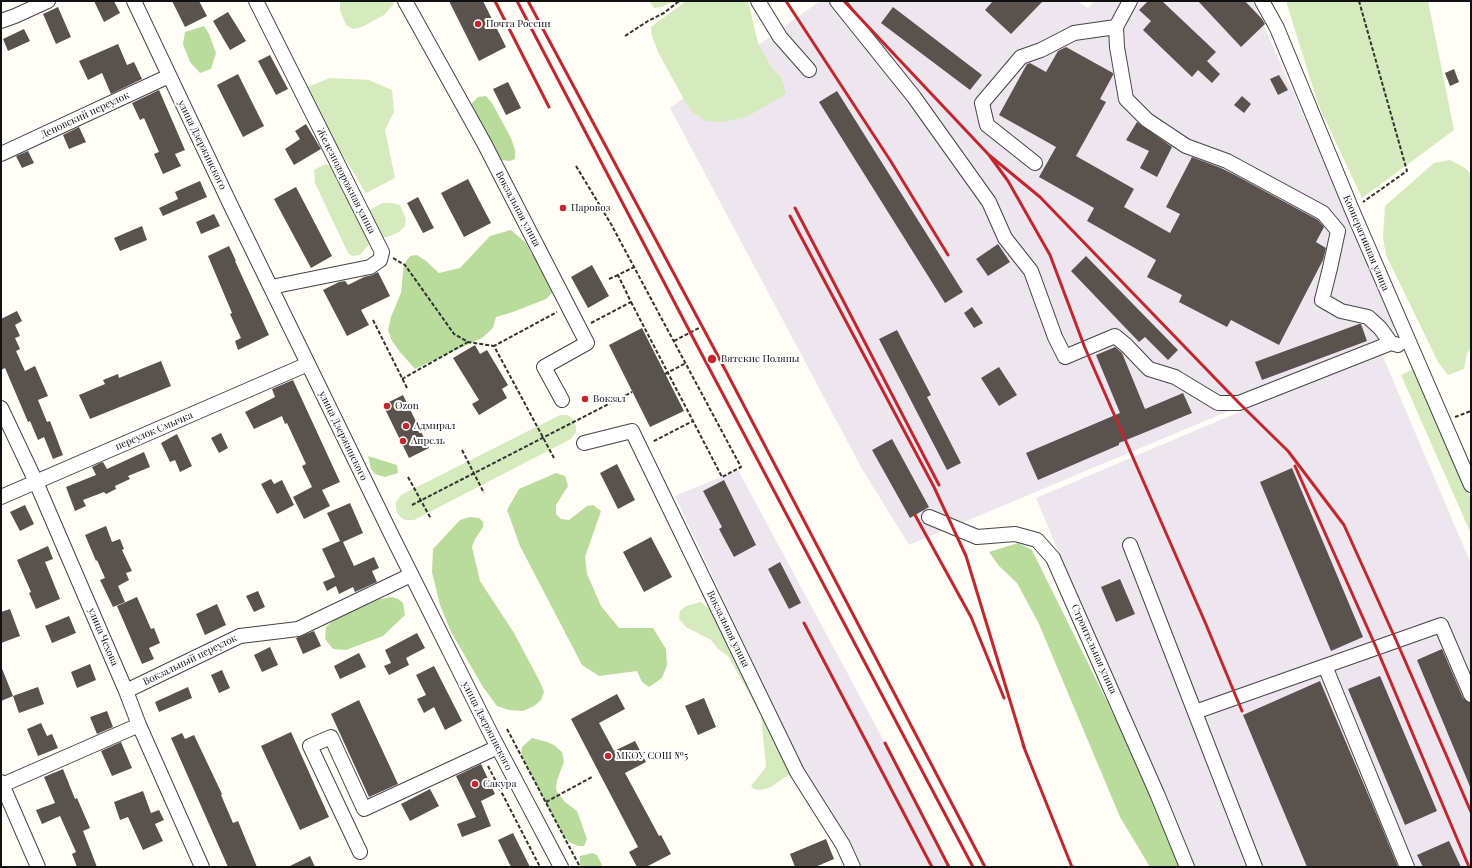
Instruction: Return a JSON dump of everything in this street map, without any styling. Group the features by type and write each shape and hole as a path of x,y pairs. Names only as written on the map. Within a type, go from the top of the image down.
{"street":[{"path":"1,21 48,1"},
{"name":"улица Дзержинского","path":"134,1 411,575 530,810 561,867"},
{"name":"Железнодорожная улица","path":"256,1 382,252"},
{"name":"Вокзальная улица","path":"405,1 484,143 587,343 544,367 562,400"},
{"path":"758,1 780,37 809,70"},
{"path":"837,1 914,97 989,202 1005,238 1031,271 1055,337 1065,357 1115,336 1126,344 1149,369 1175,377 1218,403 1239,402 1391,343 1411,348"},
{"path":"1130,1 1116,27 1117,47 1126,99 1147,120 1186,146 1227,161 1323,213 1338,232 1322,300 1342,311 1368,317 1380,328 1391,343"},
{"name":"Кооперативная улица","path":"1262,1 1277,28 1352,210 1471,485"},
{"path":"1035,163 987,125 982,103 1022,57 1041,50 1074,33 1116,27"},
{"name":"Деповский переулок","path":"1,154 169,76"},
{"path":"271,287 370,268 380,260 382,252"},
{"name":"переулок Смычка","path":"1,497 308,364"},
{"name":"улица Чехова","path":"1,408 36,482 126,691 139,725 202,867"},
{"name":"Вокзальная улица","path":"584,443 632,431 797,772 843,845 852,867"},
{"name":"Строительная улица","path":"929,517 977,538 1015,534 1037,540 1053,558 1158,796 1187,867"},
{"path":"1130,545 1254,867"},
{"name":"Вокзальный переулок","path":"126,691 240,636 298,629 411,575"},
{"path":"1195,712 1441,625 1471,695"},
{"path":"1325,666 1407,867"},
{"path":"38,867 2,784 139,725"},
{"path":"360,852 310,746 331,737 364,809"},
{"path":"344,819 498,747"}],"path":[{"path":"625,36 648,21 664,13 679,1"},
{"path":"1352,210 1407,171 1359,1"},
{"path":"576,166 611,224 741,467 722,477 618,275"},
{"path":"382,252 405,265 454,334 468,342 494,346 568,306"},
{"path":"610,280 634,267"},
{"path":"580,329 631,302"},
{"path":"374,320 407,388"},
{"path":"674,341 699,328"},
{"path":"402,379 468,342"},
{"path":"494,346 554,458"},
{"path":"665,374 686,363"},
{"path":"412,505 632,392"},
{"path":"1443,422 1471,411"},
{"path":"640,448 693,421"},
{"path":"462,450 484,493"},
{"path":"408,477 431,519"},
{"path":"507,728 580,867"},
{"path":"482,754 540,867"},
{"path":"515,818 592,777"}],"shaded area":[{"path":"820,1 1077,1 1088,8 1094,1 1253,1 1394,321 1391,343 909,545 861,467 670,108"},
{"path":"1381,352 1471,564 1471,867 1191,867 1036,498"},
{"path":"738,470 906,782 949,867 855,867 816,797 675,496"}],"green space":[{"path":"340,1 394,1 393,5 384,15 362,27 353,29 346,25 340,10"},
{"path":"649,1 674,1 662,7 654,8"},
{"path":"686,1 748,1 758,43 770,65 781,78 786,94 748,116 723,122 706,121 692,112 658,52 652,36 651,27"},
{"path":"1286,1 1428,1 1454,130 1362,198 1318,104"},
{"path":"204,26 209,34 216,53 211,69 200,73 190,62 183,44 185,32"},
{"path":"330,78 369,80 392,90 394,112 385,130 395,178 366,193 328,131 307,87"},
{"path":"486,96 492,103 511,138 515,150 515,159 510,161 500,160 472,107 472,103 478,97"},
{"path":"1450,160 1465,168 1471,174 1471,349 1467,353 1464,369 1448,375 1438,362 1386,255 1383,238 1385,206 1434,163"},
{"path":"325,164 333,167 345,197 359,208 371,209 383,203 400,205 406,219 405,226 399,232 387,237 374,238 360,255 352,256 348,253 315,183 314,170"},
{"path":"511,230 526,243 531,253 555,282 552,293 546,299 496,317 493,328 482,338 415,369 392,341 388,330 391,317 401,293 404,264 410,256 417,255 439,273 460,268 490,236"},
{"path":"1414,369 1471,499 1471,534 1401,375"},
{"path":"560,415 567,415 573,419 576,426 576,432 571,439 414,520 405,520 399,516 396,510 396,502 401,495"},
{"path":"368,456 397,465 398,473 385,477 375,474 371,469"},
{"path":"556,473 565,476 568,486 556,505 556,514 561,519 569,520 587,506 593,505 601,511 585,557 587,574 601,606 619,628 653,628 666,649 667,665 662,678 649,687 642,682 637,671 599,676 582,665 520,546 507,510 519,489"},
{"path":"470,517 479,518 483,522 483,527 475,539 472,547 480,581 514,633 544,692 541,700 534,706 523,711 509,710 497,706 483,687 451,632 440,605 432,572 433,549 460,520"},
{"path":"1018,543 1032,550 1176,841 1185,867 1150,867 1120,817 1039,624 1017,583 999,566 989,552"},
{"path":"392,597 403,603 405,615 383,636 346,650 333,649 325,639 326,627 335,619 380,599"},
{"path":"701,602 720,618 791,773 771,787 761,790 754,789 751,786 766,767 761,715 728,656 718,649 711,640 686,627 679,619 680,611 686,606"},
{"path":"532,738 554,745 562,752 564,762 557,780 556,788 557,792 565,802 577,811 587,839 584,846 578,846 569,842 562,833 529,771 521,753 522,747"},
{"path":"592,853 597,855 603,867 580,867 580,856"}],"building":[{"path":"94,1 114,1 120,13 104,22"},
{"path":"172,1 199,1 207,16 185,27"},
{"name":"Почта России","path":"449,1 483,1 506,47 479,61"},
{"path":"993,1 1043,1 1011,34 985,10"},
{"path":"1148,1 1162,1 1216,52 1207,61 1220,74 1212,83 1198,70 1192,77 1143,30 1151,21 1139,10"},
{"path":"1198,1 1245,1 1265,24 1241,47"},
{"path":"58,7 71,37 56,44 43,14"},
{"path":"893,7 982,75 970,90 881,23"},
{"path":"228,12 246,41 230,50 213,21"},
{"path":"24,29 30,41 8,51 3,39"},
{"path":"118,44 127,65 134,62 142,79 111,94 102,73 88,80 79,61"},
{"path":"1066,47 1113,73 1100,99 1106,102 1076,156 1134,189 1124,207 1170,233 1180,214 1166,207 1192,157 1235,175 1318,220 1324,227 1316,242 1326,248 1323,260 1279,345 1231,320 1227,327 1179,302 1182,295 1147,277 1156,260 1087,221 1094,208 1039,177 1056,147 999,115 1027,64 1030,63 1046,72 1058,51"},
{"path":"270,55 288,89 276,95 258,61"},
{"path":"1454,69 1459,82 1450,86 1445,73"},
{"path":"238,74 264,126 243,137 217,85"},
{"path":"1279,75 1288,90 1278,95 1270,79"},
{"path":"508,82 521,108 506,115 493,89"},
{"path":"159,90 185,150 175,154 181,166 163,174 154,154 159,152 144,118 140,120 132,103"},
{"path":"837,91 963,292 945,303 819,102"},
{"path":"1242,96 1251,104 1244,113 1234,105"},
{"path":"1137,122 1172,147 1157,177 1140,168 1149,151 1126,140"},
{"path":"306,124 321,149 294,165 285,149 300,139 295,131"},
{"path":"79,127 86,142 69,149 63,135"},
{"path":"28,151 34,163 22,168 16,156"},
{"path":"468,179 491,223 464,237 441,193"},
{"path":"200,181 207,197 163,216 159,208 178,199 175,192"},
{"path":"296,187 332,256 311,268 274,199"},
{"path":"418,197 434,228 423,233 407,203"},
{"path":"214,214 220,226 201,234 196,222"},
{"path":"142,226 147,240 120,251 114,238"},
{"path":"998,244 1010,262 988,276 976,259"},
{"path":"229,246 269,335 238,350 235,341 241,338 230,314 232,313 208,256"},
{"path":"1086,256 1178,350 1168,360 1145,337 1139,342 1071,271"},
{"path":"592,265 609,296 588,308 571,277"},
{"path":"378,272 390,296 361,310 369,325 347,336 323,290 339,282 345,281 348,285"},
{"path":"972,307 983,323 974,328 964,313"},
{"path":"17,311 22,321 15,325 20,336 15,338 20,349 16,351 25,371 35,366 48,396 38,400 47,422 50,421 63,455 53,459 44,437 38,440 30,421 28,422 5,368 1,370 1,319"},
{"path":"1361,324 1367,341 1262,380 1255,362"},
{"path":"642,328 684,411 650,427 609,345"},
{"path":"897,330 931,395 927,397 961,463 947,470 879,339"},
{"path":"475,345 480,354 487,350 508,385 502,389 507,398 479,415 472,404 479,400 453,358"},
{"path":"1115,347 1122,353 1145,409 1183,393 1192,413 1119,443 1119,445 1038,480 1026,453 1120,413 1096,355"},
{"path":"161,361 171,386 90,419 79,395 105,384 103,380 118,374 119,378"},
{"path":"999,367 1017,395 999,406 981,378"},
{"path":"293,380 340,482 322,490 330,506 304,519 293,497 312,487 302,466 306,464 287,423 285,424 282,416 254,429 245,412 275,397 272,389"},
{"name":"Адмирал","path":"403,395 429,448 409,458 383,405"},
{"path":"221,433 228,448 219,453 211,438"},
{"path":"177,434 192,466 180,472 175,460 170,462 161,443"},
{"path":"892,439 929,507 910,518 872,450"},
{"path":"144,452 150,467 128,476 130,479 115,486 116,489 106,494 104,492 83,500 86,506 75,511 66,487 96,475 92,467 100,463 103,462 107,469"},
{"path":"617,464 635,500 618,509 600,473"},
{"path":"1292,468 1363,637 1331,651 1260,482"},
{"path":"271,479 274,484 282,480 294,505 277,514 261,484"},
{"path":"724,480 756,545 734,557 719,529 722,527 703,491"},
{"path":"350,503 363,533 343,542 354,566 374,557 379,568 372,571 377,582 355,592 353,587 339,594 336,586 327,591 323,582 335,577 322,549 340,541 327,513"},
{"path":"25,505 34,524 20,531 10,512"},
{"path":"106,526 112,542 120,539 124,549 122,550 132,571 126,573 129,580 118,586 125,602 113,607 100,580 105,578 85,535"},
{"path":"651,537 672,577 644,592 623,552"},
{"path":"48,546 53,559 45,562 60,599 36,609 29,593 31,592 17,560"},
{"path":"780,562 801,603 789,609 768,569"},
{"path":"1120,579 1135,614 1116,622 1101,587"},
{"path":"258,591 265,607 254,612 246,596"},
{"path":"137,597 151,629 154,628 160,643 149,648 154,659 142,664 117,606"},
{"path":"217,604 226,625 205,635 196,614"},
{"path":"10,609 20,636 1,643 1,612"},
{"path":"69,616 76,633 52,643 45,626"},
{"path":"314,631 321,646 303,654 296,638"},
{"path":"417,633 425,648 406,658 409,665 389,675 384,666 391,663 385,650"},
{"path":"270,647 278,665 262,672 254,655"},
{"path":"1442,649 1463,698 1470,703 1471,707 1471,789 1417,660"},
{"path":"359,653 366,667 340,679 334,666"},
{"path":"90,664 96,680 77,688 71,672"},
{"path":"1,666 13,696 1,701"},
{"path":"434,666 462,721 445,730 434,707 424,713 417,699 426,695 416,675"},
{"path":"222,670 230,688 219,693 211,675"},
{"path":"1380,676 1437,811 1405,825 1348,689"},
{"path":"1320,681 1398,867 1307,867 1243,715"},
{"path":"38,687 44,704 19,713 13,696"},
{"path":"188,687 192,698 159,712 155,702"},
{"name":"МКОУ СОШ №5","path":"617,694 625,709 599,723 614,751 635,741 646,762 625,773 659,836 661,835 671,854 646,867 637,867 629,852 638,847 571,719"},
{"path":"704,698 716,727 698,735 685,706"},
{"path":"359,700 398,784 369,797 331,714"},
{"path":"107,711 113,727 97,734 90,717"},
{"path":"41,723 47,736 52,734 58,748 38,756 27,729"},
{"path":"291,732 329,817 300,830 261,746"},
{"path":"182,733 185,739 194,735 222,794 221,795 233,823 238,821 257,867 228,867 171,738"},
{"path":"121,742 132,768 112,776 101,751"},
{"name":"Сакура","path":"481,764 495,794 481,801 491,826 462,837 457,824 476,817 456,776"},
{"path":"63,769 75,799 77,798 90,828 83,831 97,867 77,867 72,854 76,852 60,816 42,824 36,810 55,803 44,777"},
{"path":"430,789 439,806 410,821 401,804"},
{"path":"143,791 151,813 159,810 164,820 155,824 163,841 143,850 128,817 120,820 114,802"},
{"path":"513,833 530,867 511,867 498,840"},
{"path":"826,839 834,859 815,867 795,867 790,854"},
{"path":"1449,841 1461,867 1423,867 1417,855"},
{"path":"310,856 315,867 288,867"}],"railway":[{"path":"495,1 549,107"},
{"path":"517,1 973,867"},
{"path":"528,1 718,356 985,867"},
{"path":"786,1 890,160 948,255"},
{"path":"844,1 989,155 1008,181 1050,255 1085,348 1205,622 1242,711"},
{"path":"989,155 1040,197 1239,403 1288,451 1344,525 1471,812"},
{"path":"795,208 939,485"},
{"path":"790,216 934,487 966,556 1025,750"},
{"path":"1295,466 1376,647 1469,867"},
{"path":"915,515 971,617 1004,698"},
{"path":"804,623 932,867"},
{"path":"885,743 949,867"},
{"path":"1023,745 1072,867"}],"place":[{"name":"Почта России","path":"478,24"},
{"name":"Паровоз","path":"563,208"},
{"name":"Вятские Поляны","path":"712,359"},
{"name":"Вокзал","path":"585,399"},
{"name":"Ozon","path":"387,406"},
{"name":"Адмирал","path":"406,426"},
{"name":"Апрель","path":"403,441"},
{"name":"МКОУ СОШ №5","path":"608,756"},
{"name":"Сакура","path":"475,784"}]}
